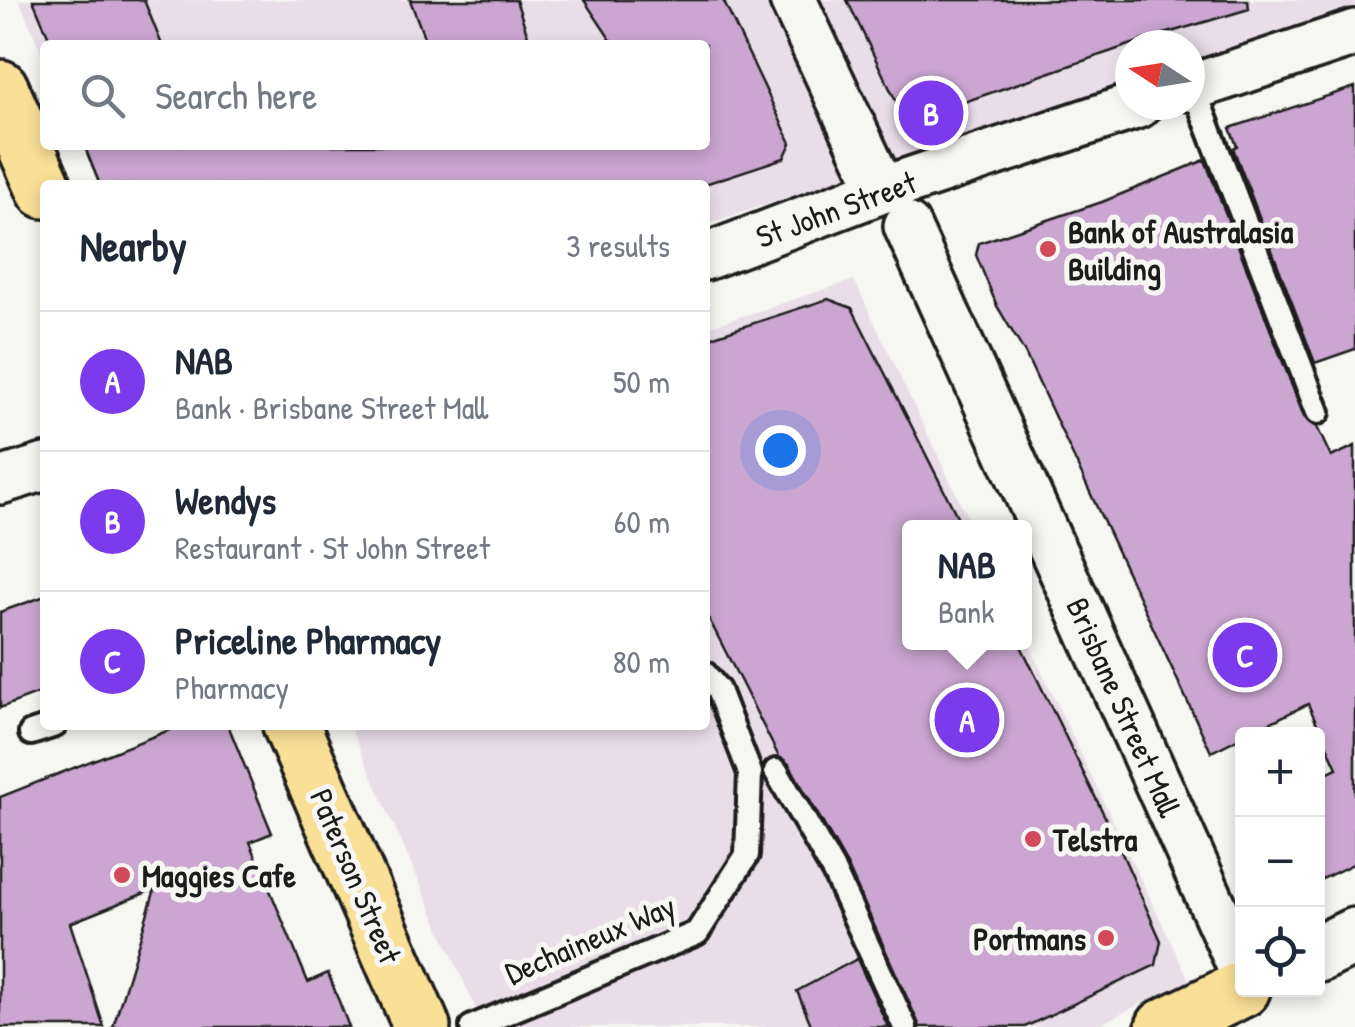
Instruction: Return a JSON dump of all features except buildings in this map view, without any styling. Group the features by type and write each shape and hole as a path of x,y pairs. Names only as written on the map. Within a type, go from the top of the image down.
{"highway":[{"path":"0,88 41,180"},
{"name":"Paterson Street","path":"293,730 422,1027"},
{"path":"1164,1027 1235,992"},
{"path":"1255,997 1270,1027"}],"street":[{"name":"Brisbane Street Mall","path":"794,0 894,208 1235,955"},
{"path":"1205,83 1355,33"},
{"name":"St John Street","path":"710,256 894,208 1115,115"},
{"path":"0,482 40,469"},
{"path":"1325,951 1355,936"}],"lane":[{"path":"1205,120 1318,412"},
{"name":"Dechaineux Way","path":"472,1027 697,933 747,855 750,772 718,690 710,680"},
{"path":"31,733 40,730"},
{"path":"776,771 834,872 905,1027"}],"shaded area":[{"path":"19,0 1355,0 1355,6 1205,57 1205,30 1115,30 1115,88 710,223 710,180 97,180 84,150 710,150 710,40 40,40 40,49"},
{"path":"854,280 969,520 902,520 902,650 1031,650 1189,980 1094,1027 484,1027 351,730 710,730 710,326"}],"place":[{"name":"Wendys","path":"931,113"},
{"name":"Bank of Australasia Building","path":"1048,249"},
{"name":"Priceline Pharmacy","path":"1245,655"},
{"name":"NAB","path":"967,720"},
{"name":"Telstra","path":"1033,839"},
{"name":"Maggies Cafe","path":"122,875"},
{"name":"Portmans","path":"1106,938"}]}
